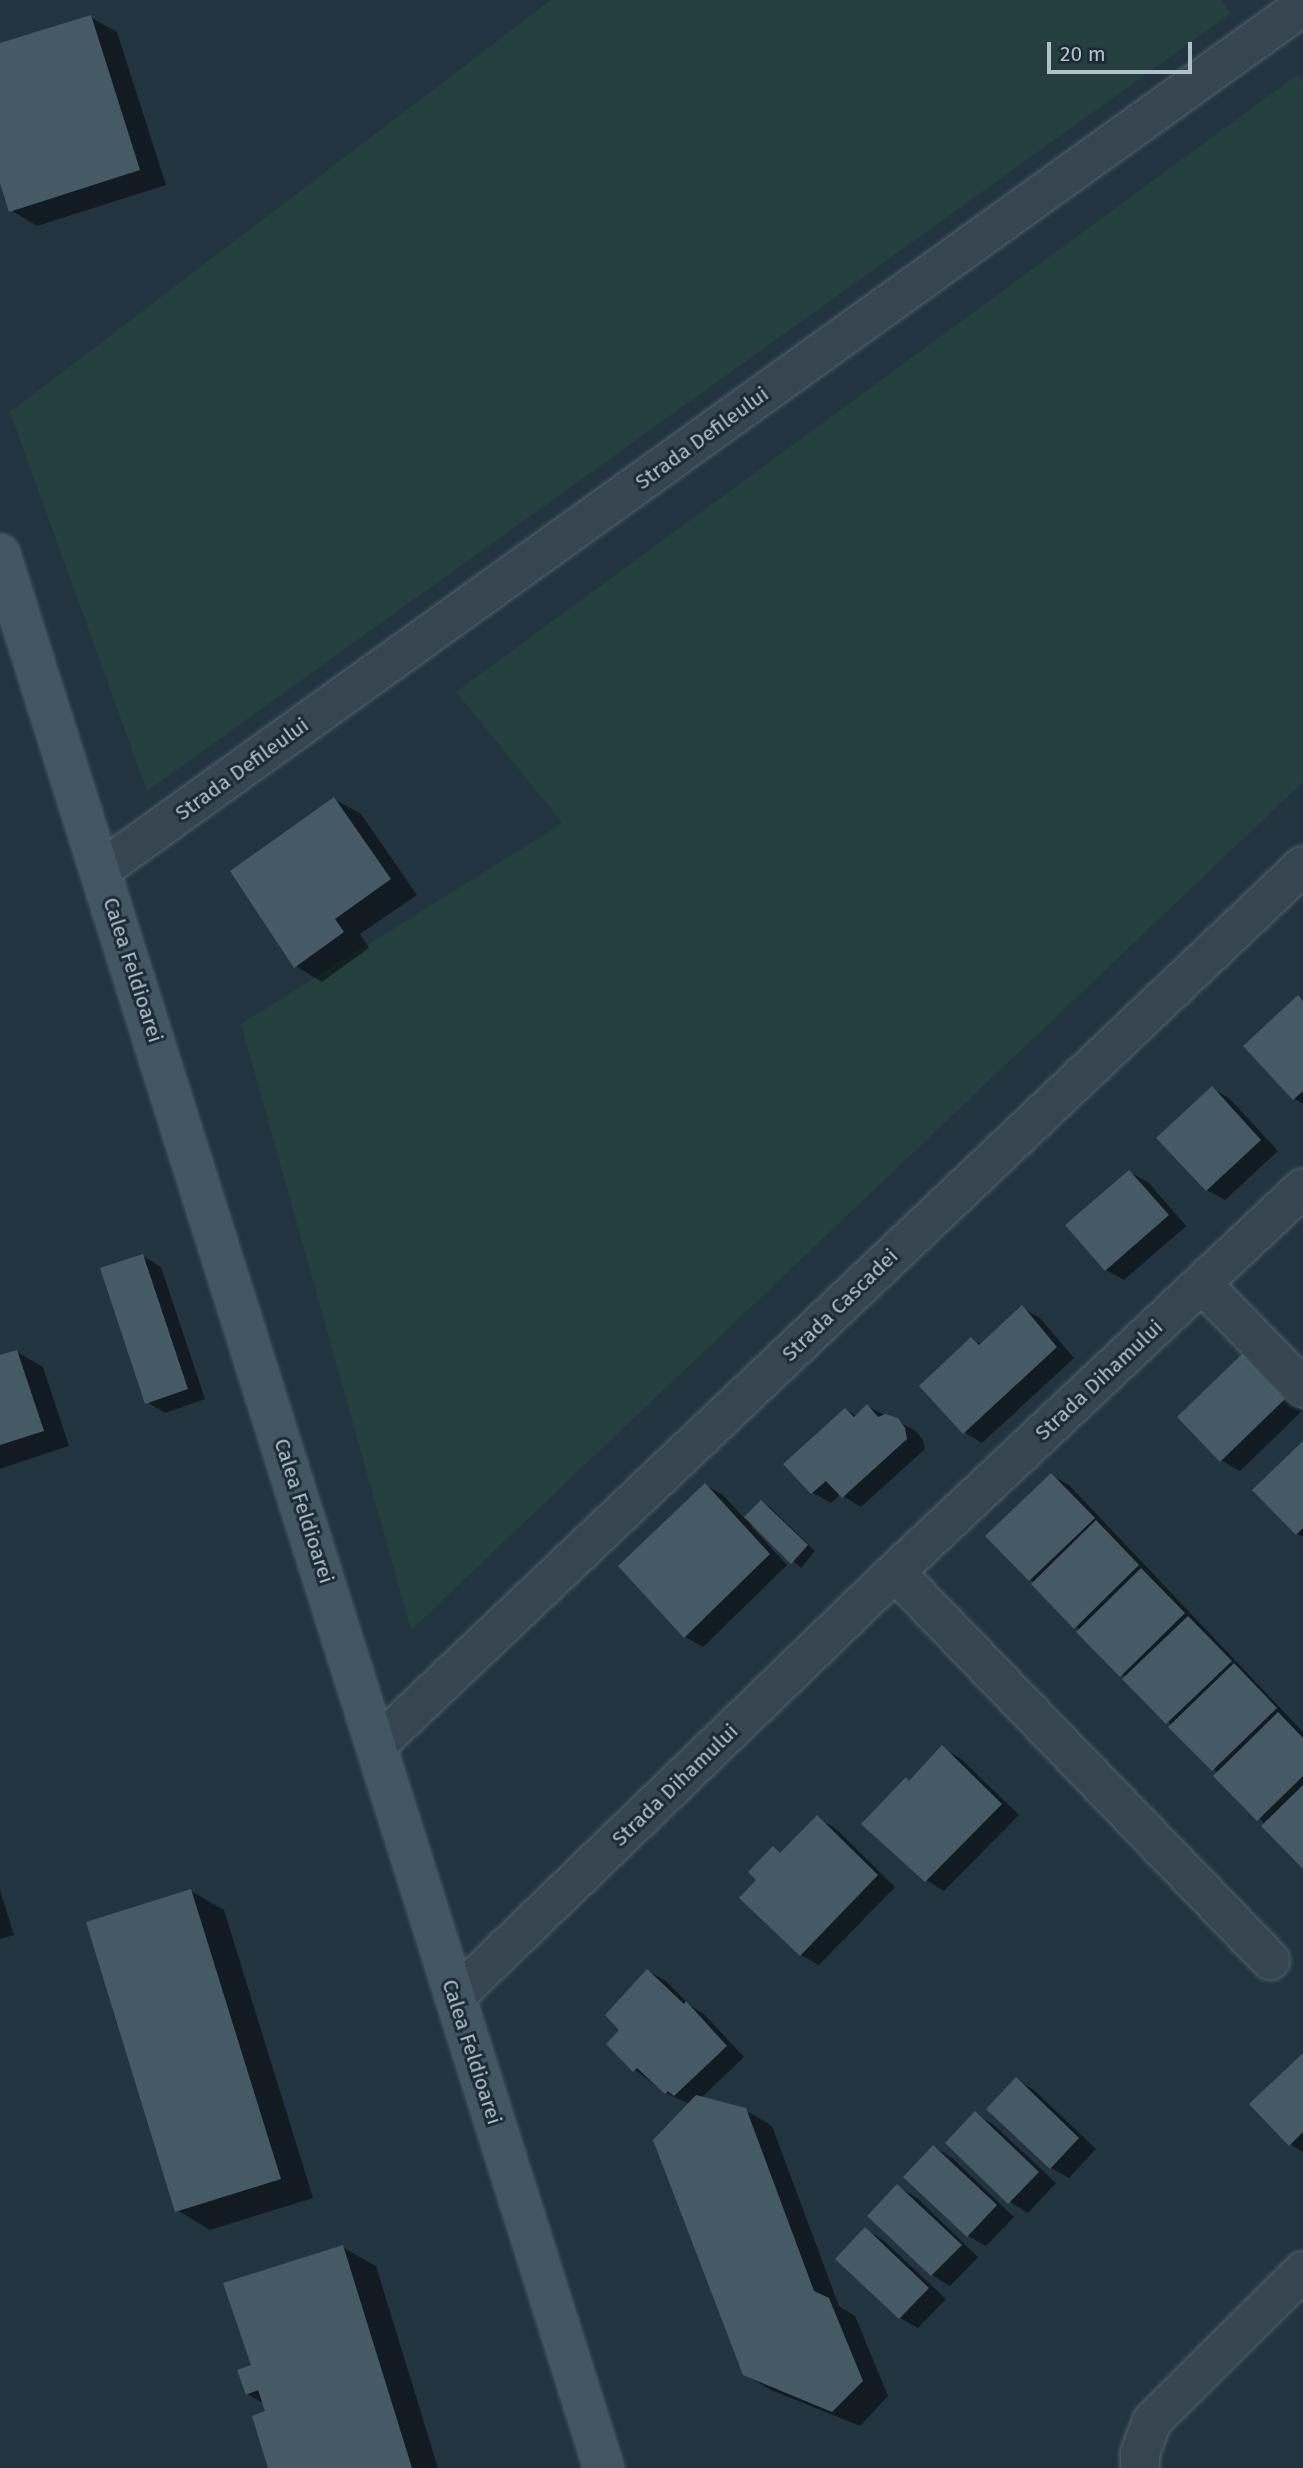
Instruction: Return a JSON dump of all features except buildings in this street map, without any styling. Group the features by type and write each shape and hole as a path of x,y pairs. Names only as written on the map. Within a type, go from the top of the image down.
{"main road":[{"name":"Calea Feldioarei","path":"0,554 378,1744 454,1997 604,2468"}],"street":[{"name":"Strada Defileului","path":"101,870 1303,6"},
{"name":"Strada Cascadei","path":"378,1744 1303,866"},
{"name":"Strada Dihamului","path":"454,1997 895,1572 1303,1188"},
{"path":"1202,1284 1303,1388"},
{"path":"895,1572 1270,1960"},
{"path":"1140,2468 1140,2453 1152,2421 1303,2271"}],"green space":[{"path":"551,0 1222,0 1230,14 147,791 10,412"},
{"path":"1297,75 1303,82 1303,782 411,1630 241,1024 563,823 456,692"}]}
